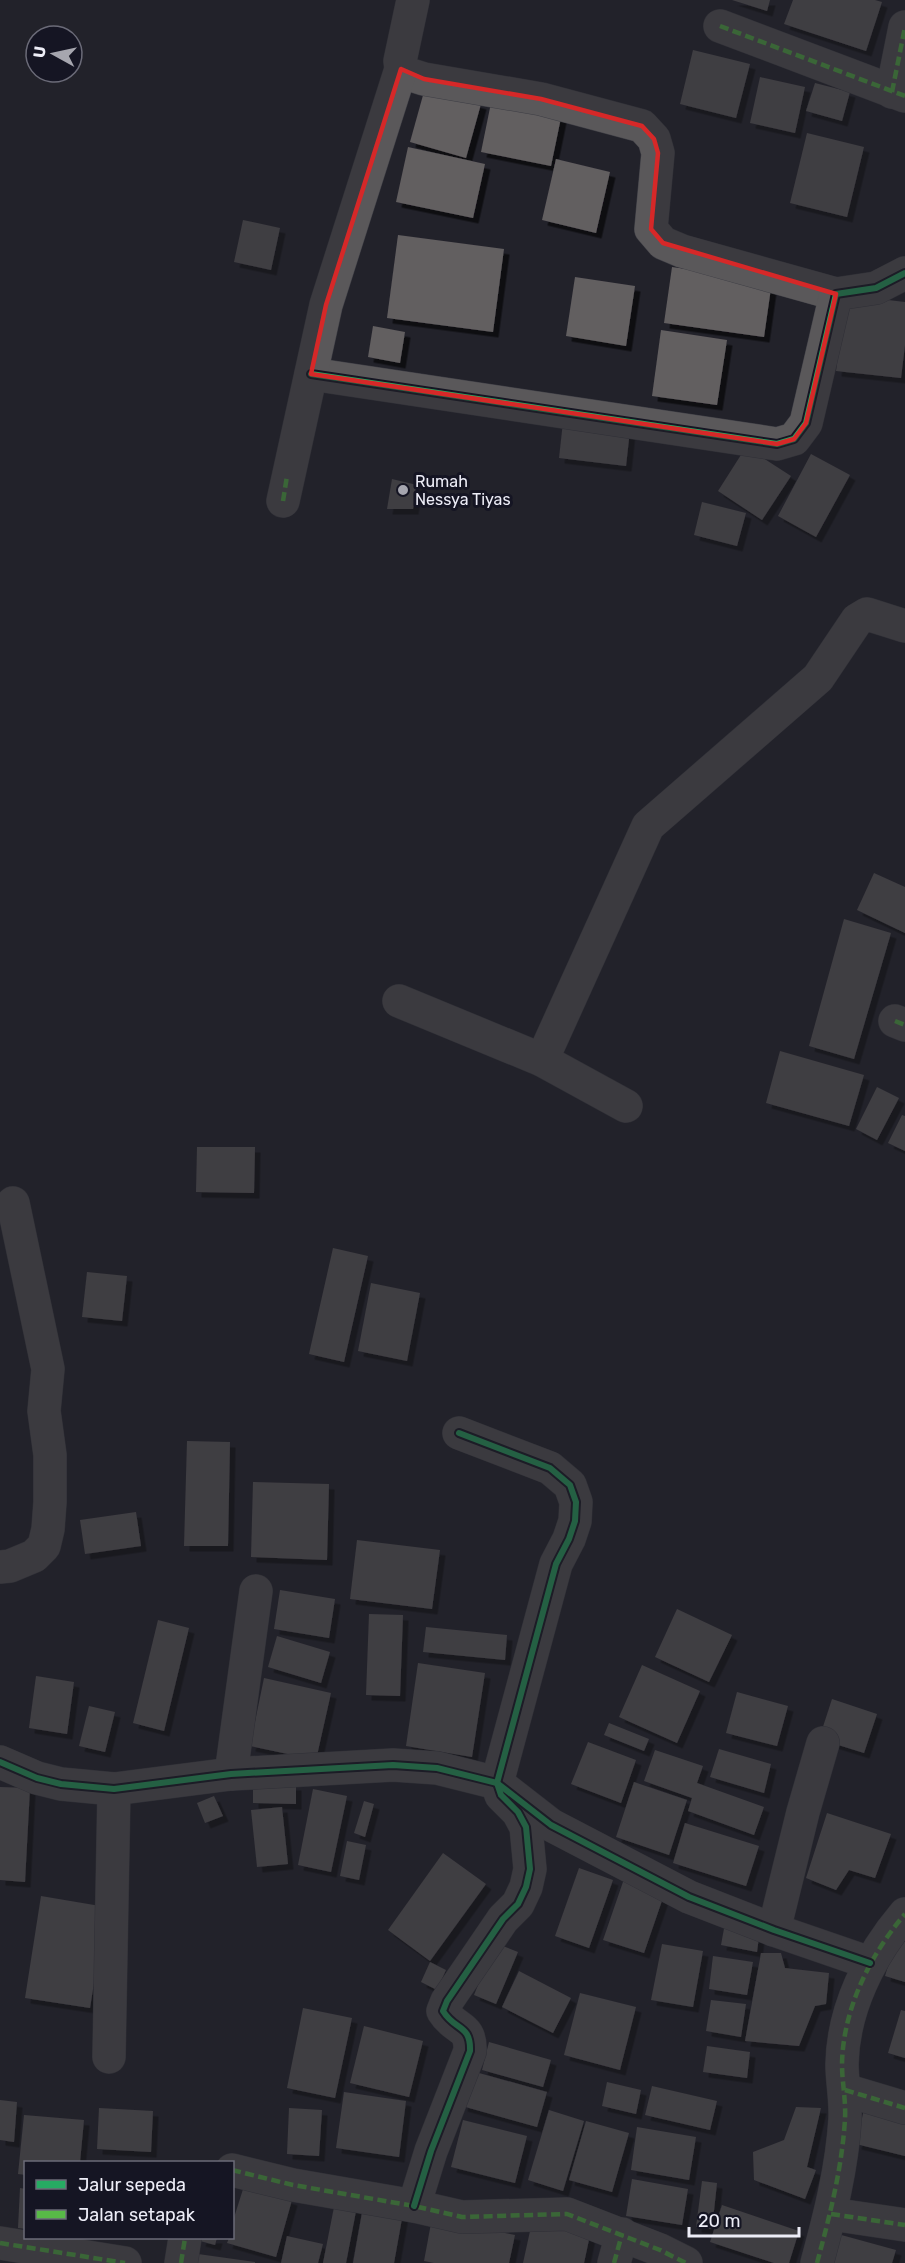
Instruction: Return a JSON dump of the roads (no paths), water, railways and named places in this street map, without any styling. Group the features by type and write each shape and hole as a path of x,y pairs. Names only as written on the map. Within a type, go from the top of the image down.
{"street":[{"path":"285,489 326,305 401,69 400,61 413,0"},
{"path":"720,26 899,94 905,27"},
{"path":"401,69 424,79 541,99 642,126 654,139 658,153 651,229 663,243 682,251 836,294 876,288 905,273"},
{"path":"311,374 777,444 794,439 806,423 836,294"},
{"path":"542,1060 648,826 818,678 857,621 867,614 905,626"},
{"path":"399,1002 542,1060 626,1106"},
{"path":"0,1567 10,1566 34,1556 44,1546 48,1530 50,1502 50,1455 44,1411 48,1369 13,1203"},
{"path":"414,2206 431,2151 470,2051 470,2038 465,2030 448,2019 443,2011 447,2001 503,1919 518,1904 526,1887 530,1869 526,1827 518,1812 501,1795 497,1783 556,1564 575,1521 576,1502 570,1485 550,1468 459,1433"},
{"path":"231,1774 256,1591"},
{"path":"774,1930 823,1743"},
{"path":"0,1762 37,1778 61,1784 114,1789 231,1774 393,1765 437,1768 497,1783 570,1836 689,1897 774,1930 870,1963"},
{"path":"109,2057 114,1789"},
{"path":"817,2263 831,2214 841,2152 845,2090 842,2064 845,2034 856,1995 870,1963 884,1940 905,1914"},
{"path":"845,2090 905,2108"},
{"path":"234,2170 293,2185 414,2206 462,2217 567,2214 618,2249 660,2250 687,2263"},
{"path":"831,2214 905,2225"},
{"path":"181,2263 185,2239"},
{"path":"0,2243 125,2263"}],"place":[{"name":"Rumah Nessya Tiyas","path":"403,490"}]}
